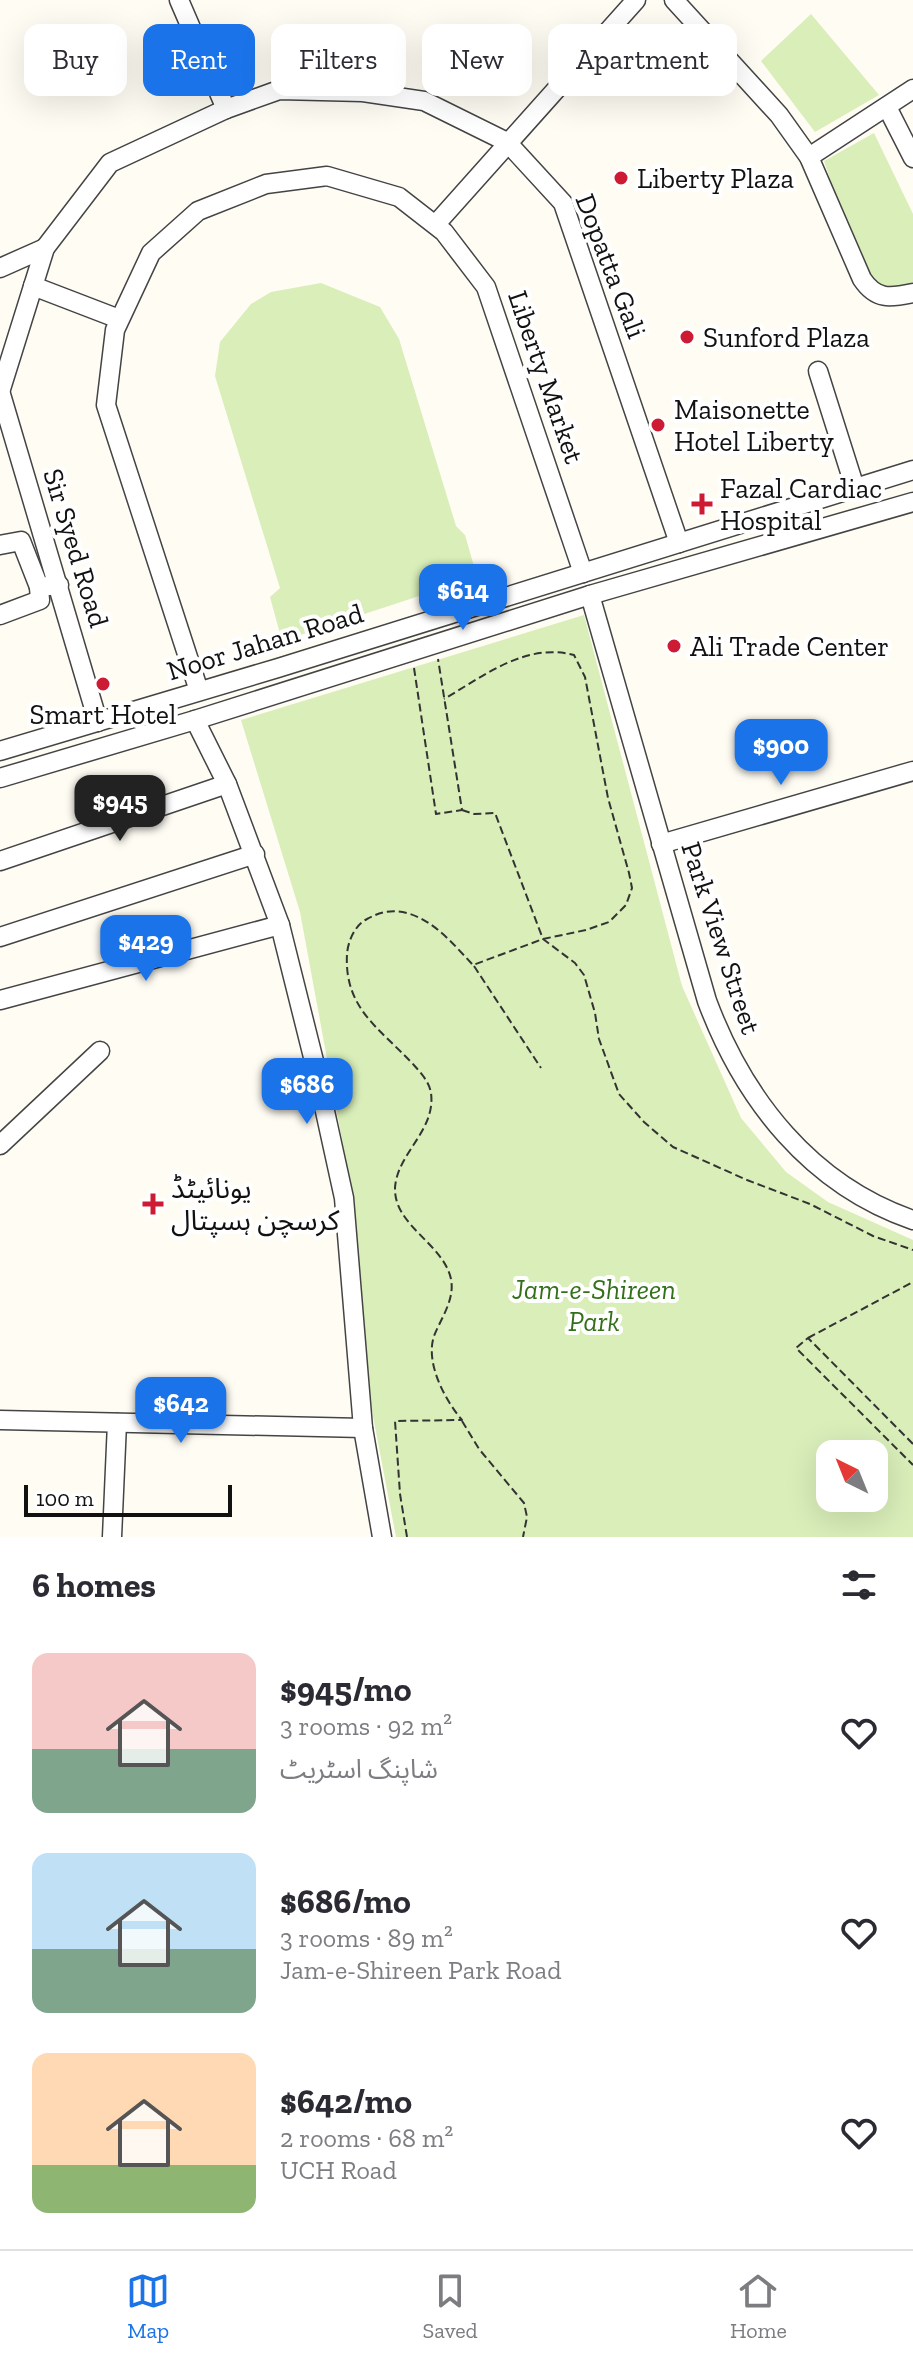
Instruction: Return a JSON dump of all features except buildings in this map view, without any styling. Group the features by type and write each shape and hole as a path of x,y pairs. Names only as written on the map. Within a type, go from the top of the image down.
{"street":[{"path":"179,0 226,109"},
{"path":"436,224 636,0"},
{"path":"674,0 779,115 809,157 862,279 871,292 885,297 913,293"},
{"path":"809,157 913,89"},
{"name":"Dopatta Gali","path":"45,248 110,163 226,109 279,90 363,92 424,101 507,142 563,203 679,543"},
{"path":"887,107 913,158"},
{"name":"Liberty Market","path":"199,691 106,405 115,330 151,253 198,211 266,184 327,176 399,197 436,224 486,287 583,573"},
{"path":"0,268 45,248"},
{"path":"0,391 45,248"},
{"path":"33,286 119,319"},
{"path":"818,371 855,488"},
{"name":"Sir Syed Road","path":"0,391 98,722"},
{"name":"Noor Jahan Road","path":"0,751 913,470"},
{"name":"Noor Jahan Road","path":"0,778 590,595 913,502"},
{"path":"0,545 21,541 39,587 40,600 0,615"},
{"path":"39,587 59,585"},
{"name":"Park View Street","path":"590,595 716,1026 738,1070 783,1135 818,1165 871,1202 913,1220"},
{"path":"195,720 227,784 280,925 314,1061 344,1198 363,1428 382,1537"},
{"path":"661,844 913,771"},
{"path":"0,861 227,784"},
{"path":"0,937 255,854"},
{"path":"0,1003 280,925"},
{"path":"0,1003 24,1000 49,987"},
{"path":"0,1145 100,1051"},
{"path":"0,1420 363,1428"},
{"path":"112,1537 117,1423"}],"path":[{"path":"435,644 462,810"},
{"path":"444,699 509,661 556,650 574,655 585,677 608,798 632,888 626,905 609,922 543,939 473,965"},
{"path":"411,651 436,814 462,810 474,814 495,813 543,939 575,963 584,975 599,1039 619,1094 644,1122 673,1147 810,1204 873,1236 913,1250"},
{"path":"523,1537 527,1517 524,1503 479,1449 448,1403 433,1356 433,1339 451,1296 450,1278 435,1250 402,1213 395,1192 396,1175 420,1138 429,1115 431,1094 426,1079 369,1020 353,998 346,974 348,946 359,923 382,911 407,913 435,926 473,965 541,1068"},
{"path":"913,1282 808,1338 796,1348 913,1465"},
{"path":"808,1338 913,1444"},
{"path":"407,1537 400,1494 395,1421 462,1420"}],"green space":[{"path":"811,14 879,95 815,132 761,61"},
{"path":"874,133 913,214 913,282 891,289 865,284 824,161"},
{"path":"321,283 380,307 399,339 456,526 465,535 477,577 282,641 270,597 280,588 215,376 220,342 251,304 271,292"},
{"name":"Jam-e-Shireen Park","path":"584,615 682,986 741,1118 786,1172 828,1202 913,1240 913,1537 396,1537 369,1395 352,1194 300,912 241,720"}],"place":[{"name":"Liberty Plaza","path":"621,178"},
{"name":"Sunford Plaza","path":"687,337"},
{"name":"Maisonette Hotel Liberty","path":"658,425"},
{"name":"Fazal Cardiac Hospital","path":"702,504"},
{"name":"Ali Trade Center","path":"674,646"},
{"name":"Smart Hotel","path":"103,684"},
{"name":"یونائیٹڈ کرسچن ہسپتال","path":"153,1204"}]}
